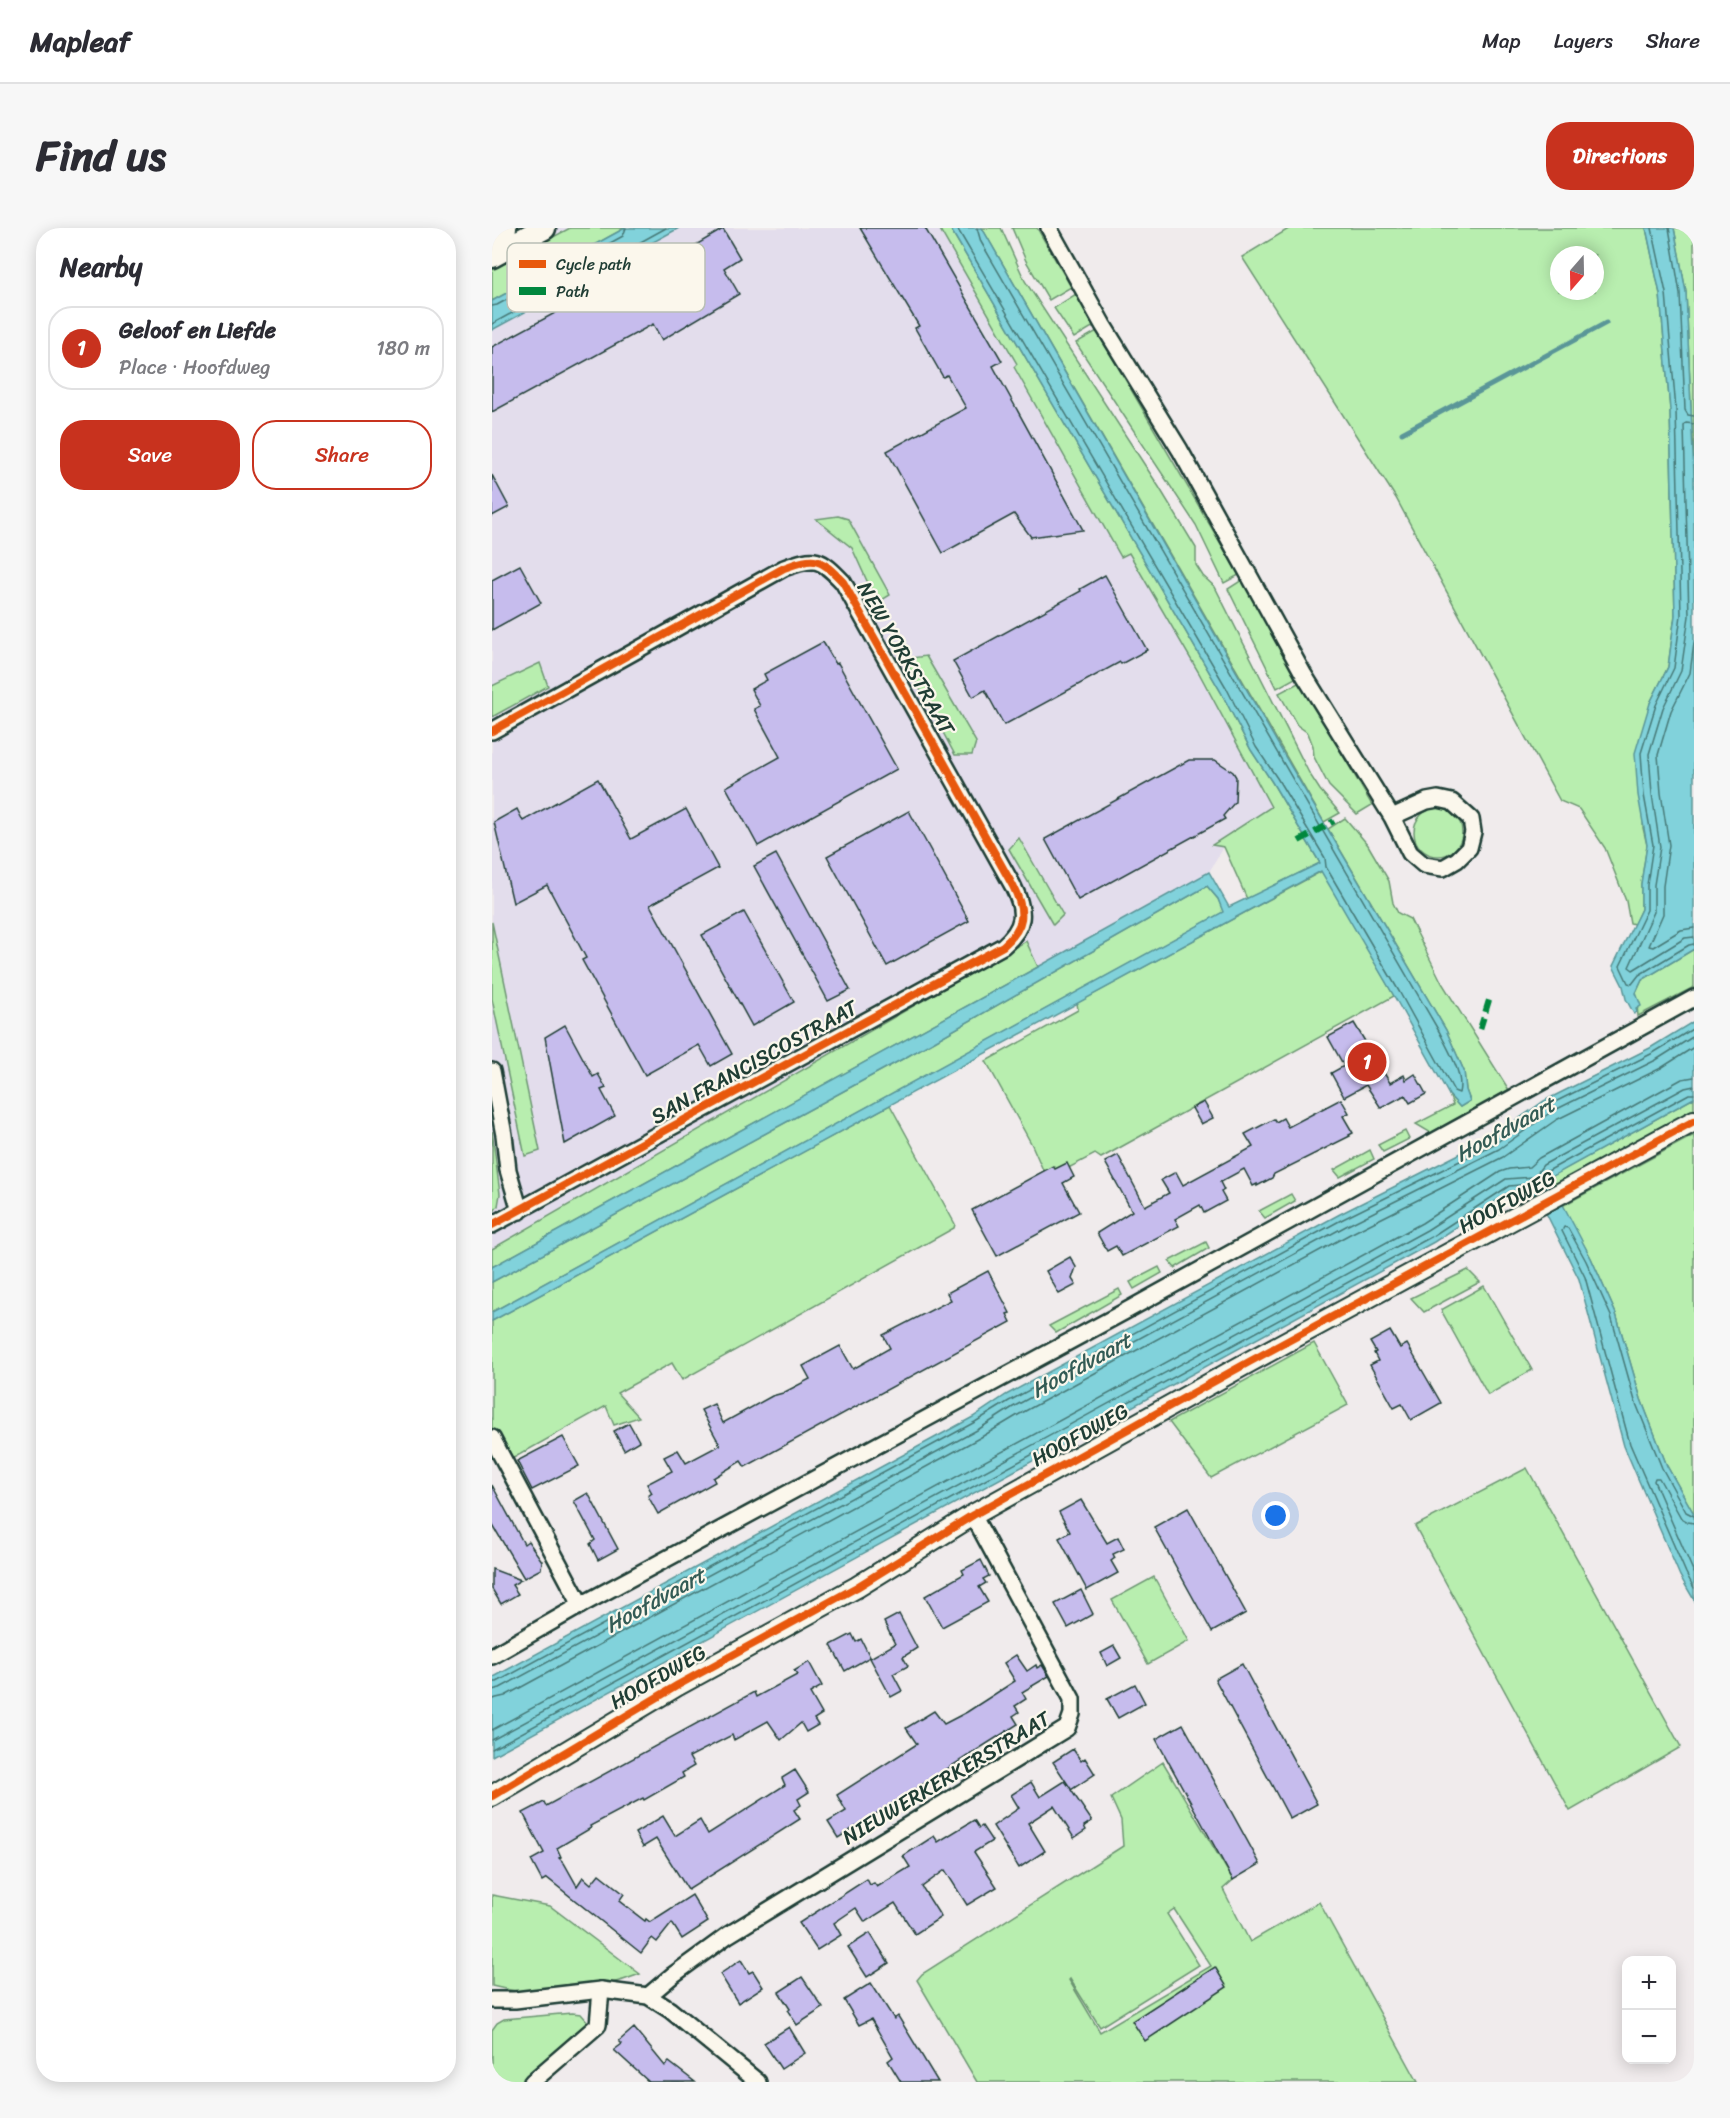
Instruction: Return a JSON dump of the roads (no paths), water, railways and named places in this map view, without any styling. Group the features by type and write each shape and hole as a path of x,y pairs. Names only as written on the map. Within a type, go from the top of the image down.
{"main road":[{"path":"492,235 505,228"},
{"path":"516,243 544,228"},
{"path":"492,256 507,248"}],"street":[{"path":"1049,228 1103,325 1180,450 1304,675 1392,817 1410,853 1424,865 1443,868 1457,860 1469,848 1473,832 1471,819 1452,802 1438,799 1426,801 1392,817"},
{"name":"NEW YORKSTRAAT","path":"492,731 784,568 806,560 824,563 843,582 963,795 1018,896 1022,918"},
{"name":"SAN FRANCISCOSTRAAT","path":"492,1226 1003,946 1015,934 1022,918"},
{"path":"492,1656 581,1605 1124,1312 1694,998"},
{"path":"492,1071 508,1170 520,1211"},
{"name":"HOOFDWEG","path":"492,1796 678,1685 857,1587 973,1515 1694,1120"},
{"path":"492,1438 581,1605"},
{"name":"NIEUWERKERKERSTRAAT","path":"648,1996 728,1935 1067,1728 1072,1714 1072,1699 973,1515"},
{"path":"532,2082 598,2025 601,1990"},
{"path":"492,2000 515,2000 601,1990 648,1996 670,2010 758,2082"}],"water":[{"path":"625,228 679,228 652,243 598,243"},
{"path":"950,228 982,228 1283,753 1446,1030 1464,1071 1470,1101 1460,1107 1449,1095 1321,871 492,1321 492,1312 1223,912 1218,899 1207,886 908,1056 492,1282 492,1267 1209,872 1229,907 1320,863 1251,750 1221,692"},
{"path":"1646,228 1674,228 1686,292 1694,477 1694,949 1642,980 1636,993 1641,1006 1634,1014 1613,966 1641,909 1641,884 1647,845 1638,795 1635,753 1650,703 1668,667 1675,615 1670,410 1660,294"},
{"path":"507,293 507,312 525,312 492,330 492,301"},
{"name":"Hoofdvaart","path":"1694,1021 1694,1098 1549,1178 1591,1258 1616,1314 1641,1399 1667,1466 1694,1514 1694,1600 1680,1576 1624,1446 1579,1279 1537,1195 1529,1190 1511,1191 1434,1242 492,1756 492,1678 973,1417 1006,1395 1340,1214 1493,1137 1544,1101 1650,1048"}],"waterway":[{"path":"1402,433 1606,323"}],"place":[{"name":"Geloof en Liefde","path":"1367,1062"}]}
